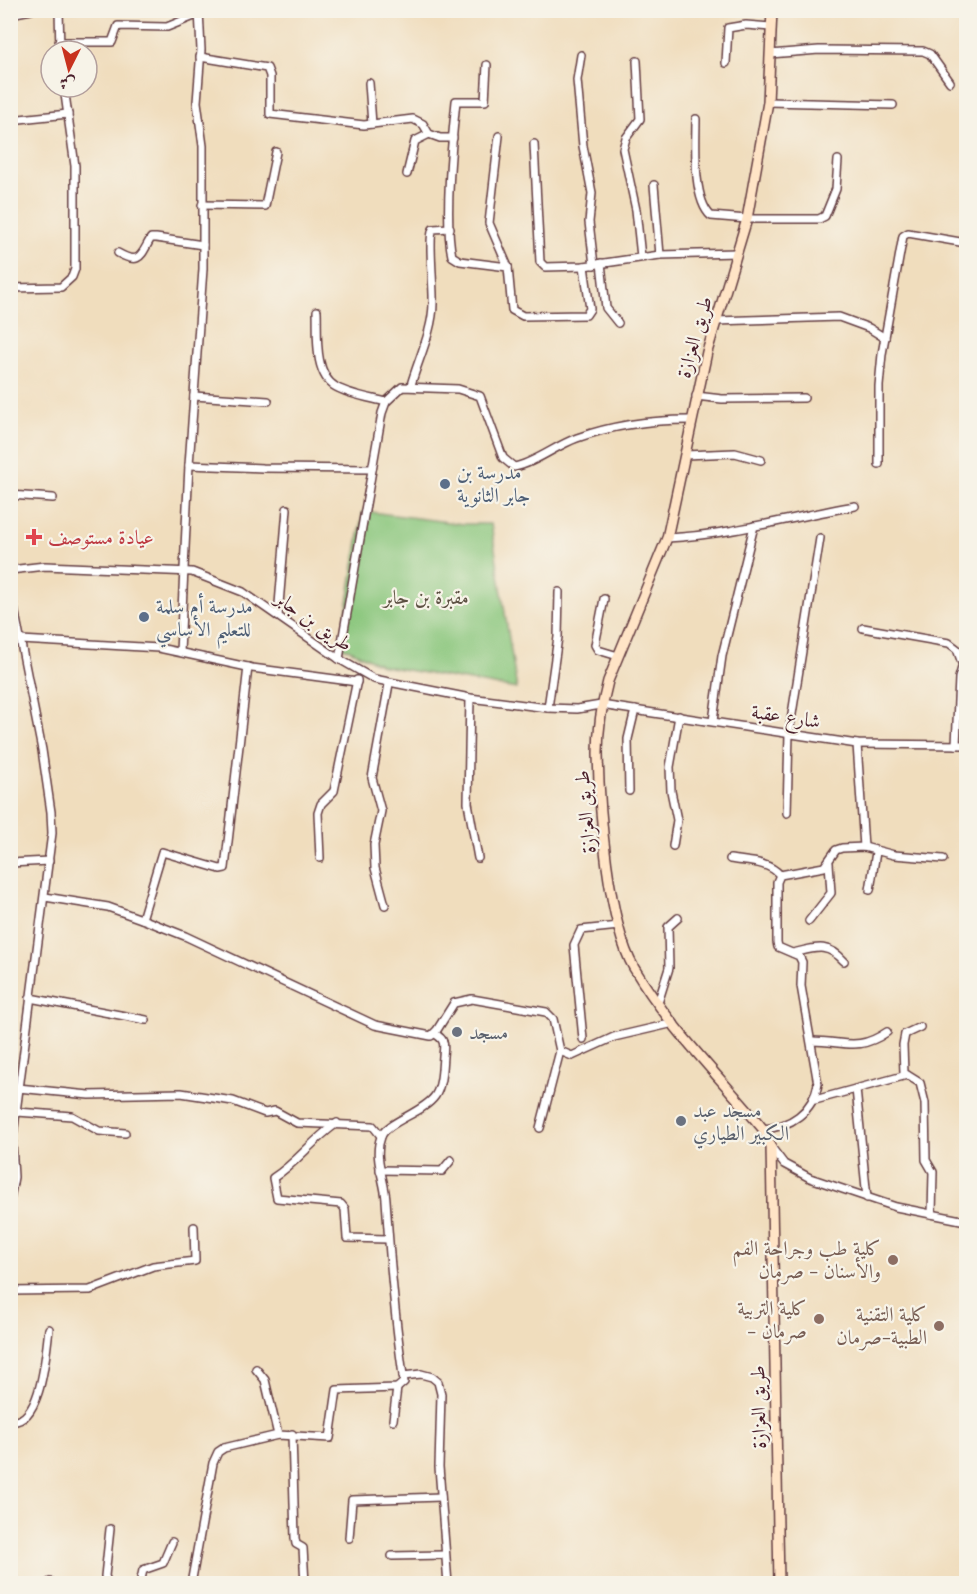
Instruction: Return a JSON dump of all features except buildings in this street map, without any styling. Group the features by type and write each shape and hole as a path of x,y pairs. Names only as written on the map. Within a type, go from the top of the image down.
{"street":[{"path":"10,14 31,10"},
{"path":"59,10 59,39"},
{"name":"طريق العزازة","path":"772,10 768,102 747,219 696,396 667,538 618,656 601,705 598,753 608,870 619,926 633,966 658,1003 763,1129 771,1146 779,1584"},
{"path":"99,42 112,42 118,26 167,27 199,12 200,57 197,102 202,146 203,245 180,652"},
{"path":"726,63 728,28 771,27"},
{"path":"770,54 819,50 923,51 935,60 950,82"},
{"path":"581,55 577,80 583,146 591,192 589,222 606,308 618,323"},
{"path":"200,57 267,68 270,76 270,114 372,124 413,119 423,124 429,134 440,138 453,138"},
{"path":"637,61 640,119 626,138 623,149 636,210 641,258"},
{"path":"487,65 484,102 456,101 450,228 454,258 508,267"},
{"path":"369,82 372,124"},
{"path":"10,288 61,287 72,277 75,269 75,166 66,99"},
{"path":"768,102 893,105"},
{"path":"10,120 68,114"},
{"path":"696,119 699,184 706,211 717,218 819,219 825,216 836,189 838,160"},
{"path":"407,174 415,141 429,134"},
{"path":"499,135 489,223 490,231 508,267 515,313 582,316 590,309 584,267"},
{"path":"534,144 540,262 549,267 584,267 660,255 737,253"},
{"path":"202,206 265,206 276,152"},
{"path":"654,185 660,255"},
{"path":"411,385 433,309 430,232 450,228"},
{"path":"879,464 879,386 903,236 908,233 966,243"},
{"path":"118,253 133,259 139,258 145,254 151,238 203,245"},
{"path":"317,311 319,353 325,375 336,387 386,402"},
{"path":"716,321 839,317 869,328 885,338"},
{"path":"339,659 386,402 402,387 411,385 472,391 480,396 503,458 514,467 578,438 615,427 644,422 690,420"},
{"path":"194,396 268,402"},
{"path":"696,396 722,399 804,398"},
{"path":"685,455 735,453 761,460"},
{"path":"189,465 372,469"},
{"path":"10,495 53,498"},
{"path":"667,538 695,537 855,506"},
{"path":"278,616 287,509"},
{"path":"713,721 722,656 754,526"},
{"path":"787,813 789,733 820,538"},
{"name":"طريق بن جابر","path":"10,570 45,566 184,571 233,586 339,659 389,684 548,708 577,709 601,705"},
{"path":"10,588 51,812 45,897 14,1107 12,1143 14,1177 10,1199"},
{"path":"548,708 558,637 560,592"},
{"path":"604,599 595,645 598,650 618,656"},
{"path":"863,628 949,643 957,649 962,663"},
{"path":"21,640 138,646 180,652 248,667 357,682"},
{"path":"956,745 959,678 966,654"},
{"path":"142,919 162,852 220,869 225,866 248,667"},
{"path":"320,858 318,813 321,804 334,791 359,671"},
{"path":"385,905 375,868 374,844 381,811 372,778 389,684"},
{"path":"470,698 468,803 478,858"},
{"name":"شارع عقبة","path":"601,705 857,744 966,746"},
{"path":"629,791 628,739 635,710"},
{"path":"673,846 676,820 670,767 680,716"},
{"path":"857,744 864,847"},
{"path":"780,875 824,867 836,850 864,847 876,852 943,859"},
{"path":"870,890 876,852"},
{"path":"730,859 762,864 774,868 780,875"},
{"path":"10,863 49,861"},
{"path":"809,921 831,892 829,863"},
{"path":"780,875 777,882 777,942 784,951 799,956 802,962 801,986 818,1084 815,1100"},
{"path":"45,897 108,907 142,919 185,936 375,1025 435,1034 441,1037 444,1043 441,1076 435,1096 412,1116 381,1136"},
{"path":"658,1003 669,968 668,927 678,918"},
{"path":"583,1039 574,945 577,935 581,930 619,926"},
{"path":"793,953 826,948 834,950 844,961"},
{"path":"30,998 146,1020"},
{"path":"435,1034 454,1003 480,1000 546,1012 553,1018 560,1051 540,1128"},
{"path":"560,1051 566,1056 578,1055 614,1037 674,1023"},
{"path":"907,1075 903,1045 905,1034 920,1027"},
{"path":"812,1041 858,1046 872,1043 887,1032"},
{"path":"763,1129 781,1128 798,1117 815,1100 907,1075 916,1077 920,1083 925,1103 926,1160 933,1172 932,1214"},
{"path":"18,1088 89,1095 181,1093 233,1101 265,1113 275,1111 297,1123 373,1126 381,1136 380,1170 386,1197 387,1239 404,1382 397,1388 337,1390 330,1438 292,1434 278,1435 224,1448 215,1457 191,1584"},
{"path":"856,1089 867,1198"},
{"path":"14,1107 72,1116 99,1131 125,1133"},
{"path":"337,1123 316,1138 301,1157 273,1178 277,1198 341,1204 345,1209 347,1238 387,1239"},
{"path":"771,1146 790,1169 867,1198 966,1221"},
{"path":"380,1170 442,1171 451,1160"},
{"path":"10,1291 90,1290 153,1266 195,1261 194,1227"},
{"path":"10,1421 18,1422 25,1418 40,1390 49,1329"},
{"path":"256,1368 265,1380 278,1435"},
{"path":"403,1376 421,1374 432,1377 438,1382 441,1394 442,1430 439,1446 444,1555 448,1584"},
{"path":"393,1420 397,1388"},
{"path":"292,1434 295,1538 296,1544 303,1548 305,1584"},
{"path":"349,1538 352,1500 441,1497"},
{"path":"108,1584 105,1576 110,1529"},
{"path":"140,1584 143,1570 163,1563 172,1542"},
{"path":"392,1556 444,1555"}],"green space":[{"name":"مقبرة بن جابر","path":"363,511 463,524 491,524 517,689 384,666 341,646"}],"place":[{"name":"مدرسة بن جابر الثانوية","path":"445,484"},
{"name":"عيادة مستوصف","path":"34,537"},
{"name":"مدرسة أم سلمة للتعليم الأساسي","path":"144,617"},
{"name":"مسجد","path":"457,1032"},
{"name":"مسجد عبد الكبير الطياري","path":"681,1121"},
{"name":"كلية طب وجراحة الفم والأسنان - صرمان","path":"893,1260"},
{"name":"كلية التربية - صرمان","path":"819,1319"},
{"name":"كلية التقنية الطبية-صرمان","path":"939,1326"}]}
